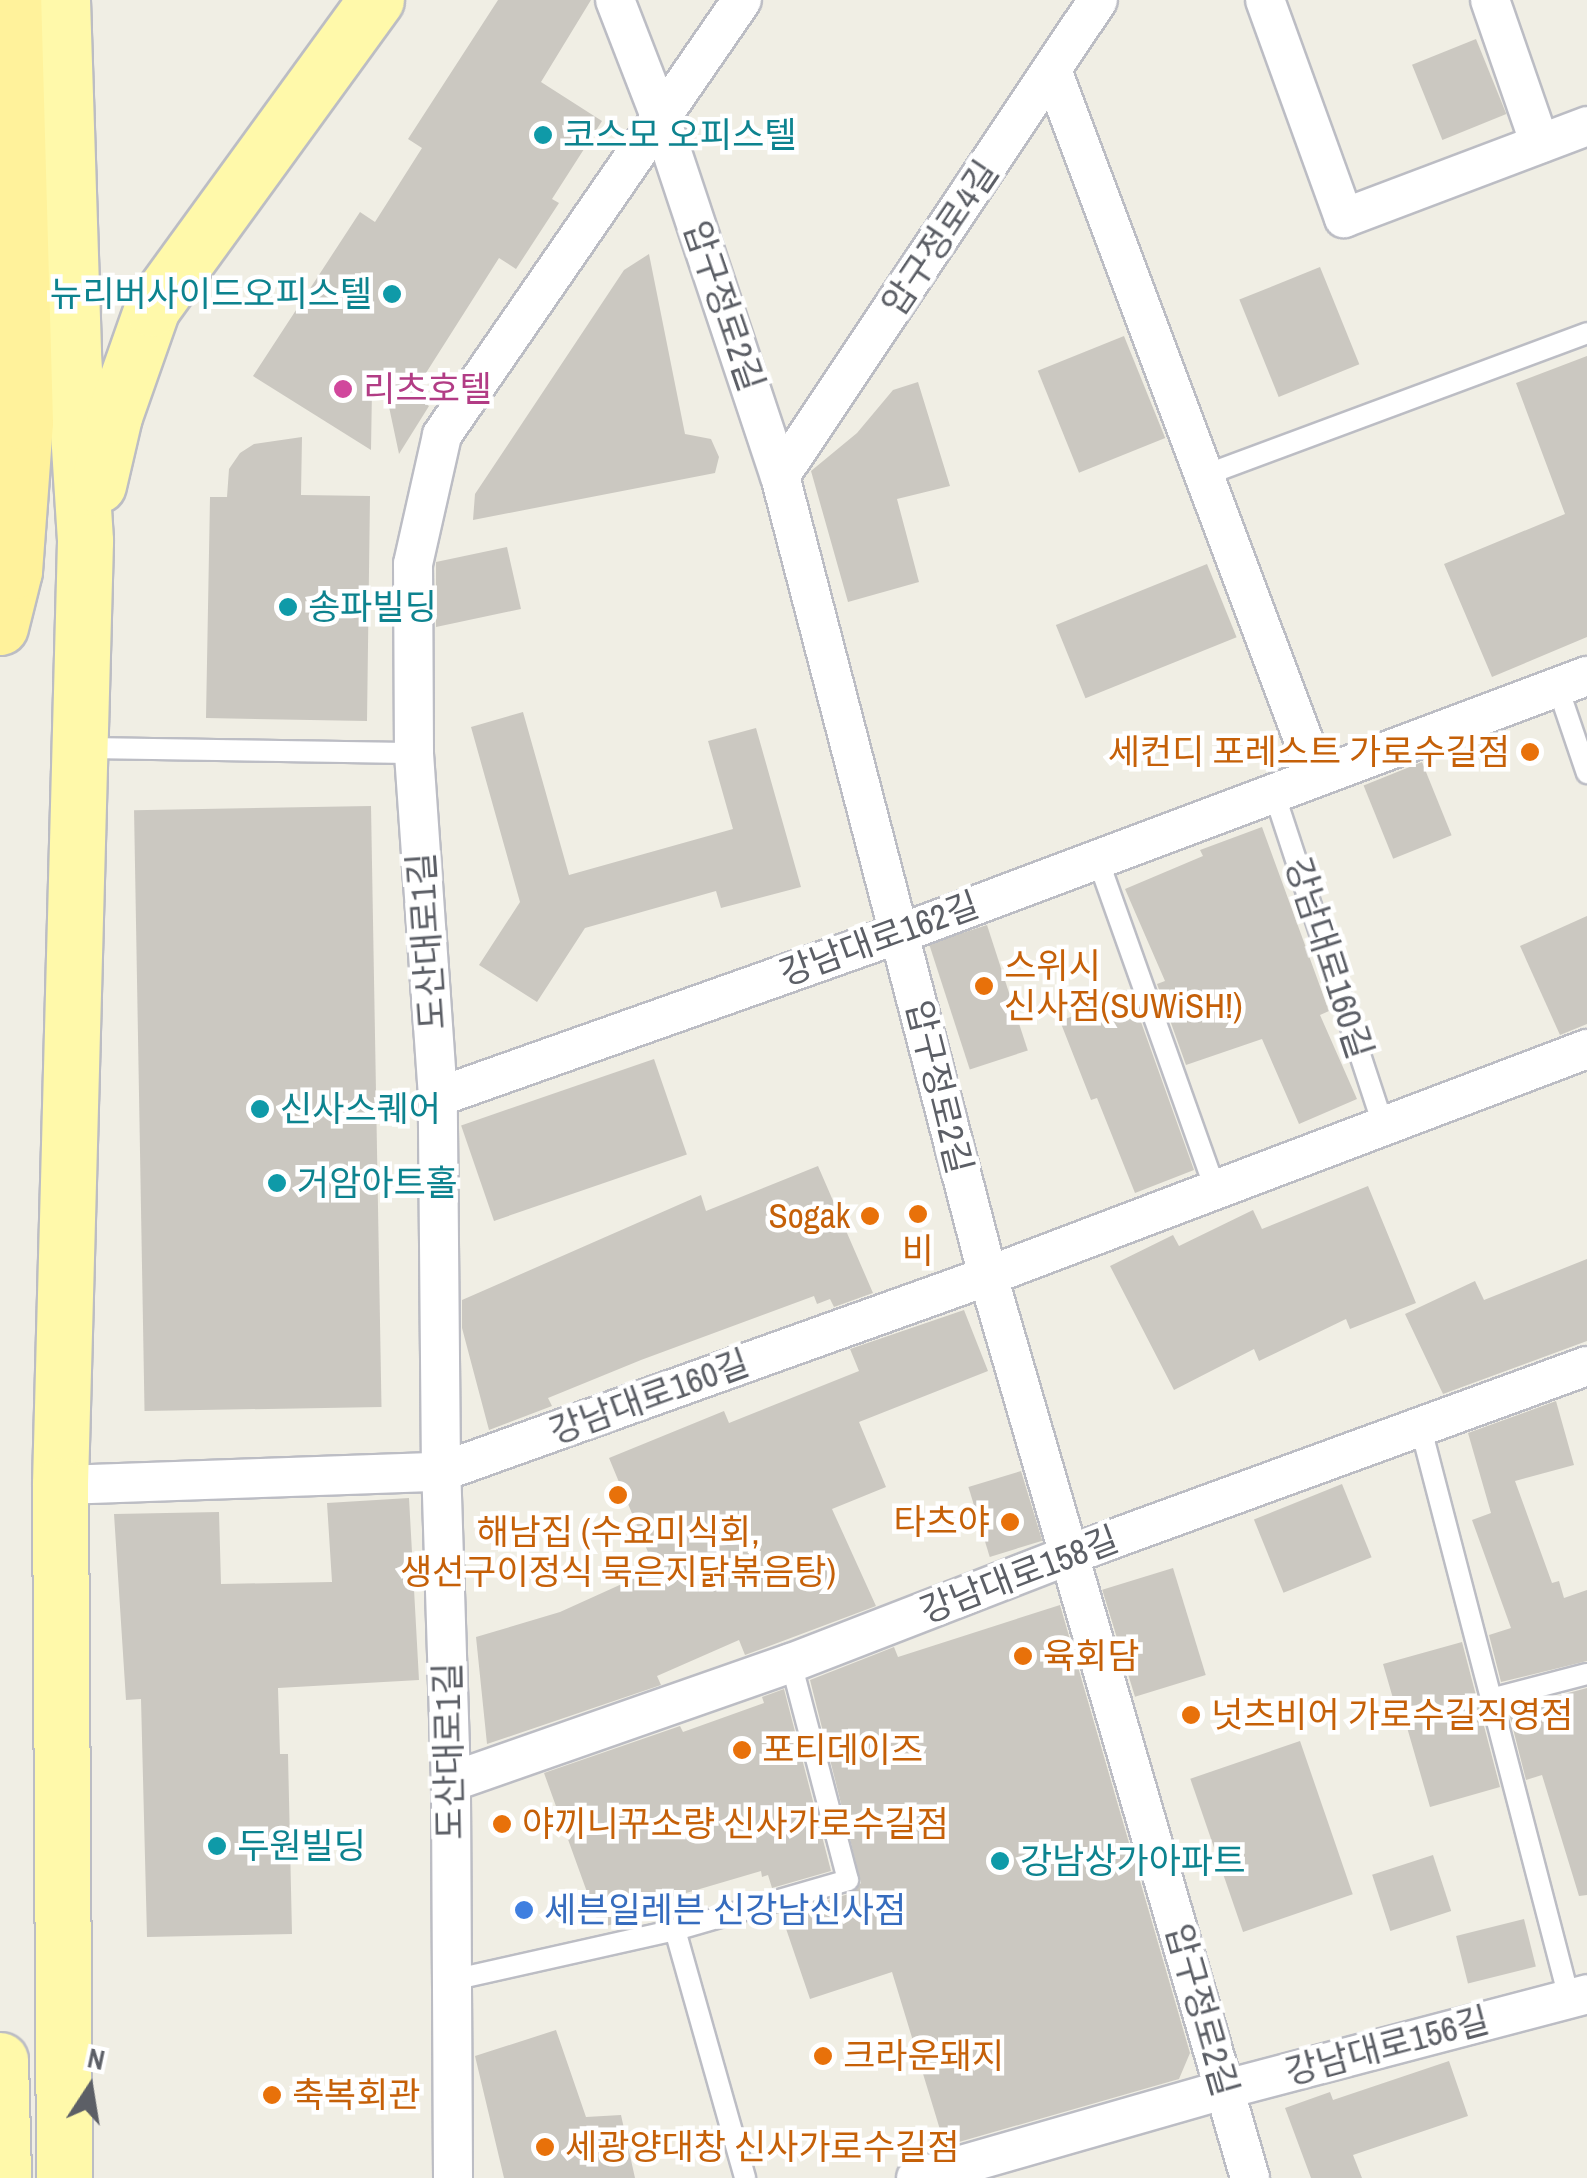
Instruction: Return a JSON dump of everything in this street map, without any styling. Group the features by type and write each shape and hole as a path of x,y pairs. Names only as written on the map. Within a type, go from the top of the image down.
{"highway":[{"path":"0,627 14,571 25,422 13,0"}],"main road":[{"path":"62,0 73,354 86,541 60,1485 64,2178"},
{"path":"86,541 114,416 152,308 376,0"},
{"path":"0,2060 3,2178"}],"street":[{"name":"압구정로2길","path":"616,0 660,116 780,476 988,1276 1250,2178"},
{"name":"도산대로1길","path":"453,2178 451,1782 440,1472 438,1097 414,753 413,564 442,435 742,0"},
{"name":"압구정로4길","path":"780,476 1098,0"},
{"path":"1264,0 1344,218 1587,126"},
{"path":"1490,0 1540,144"},
{"path":"1052,70 1317,776"},
{"name":"강남대로162길","path":"438,1097 900,934 1572,682"},
{"name":"강남대로160길","path":"60,1485 440,1472 988,1276 1587,1049"},
{"name":"강남대로158길","path":"451,1782 791,1664 1068,1555 1587,1366"},
{"name":"강남대로156길","path":"916,2178 1226,2089 1578,1996"}],"lane":[{"path":"1204,476 1587,333"},
{"path":"1572,682 1587,773"},
{"path":"83,748 414,753"},
{"name":"강남대로160길","path":"1274,792 1383,1124"},
{"path":"1097,857 1215,1188"},
{"name":"강남대로156길","path":"1420,1426 1492,1700 1578,1996"},
{"path":"452,1980 676,1930 848,1880 791,1664"},
{"path":"1492,1700 1587,1674"},
{"path":"676,1930 745,2178"}],"building":[{"path":"498,0 591,0 541,82 602,121 552,199 559,203 516,269 499,258 412,395 429,406 399,454 385,388 372,389 371,450 253,376 360,212 375,222 422,148 408,139"},
{"path":"1476,39 1506,114 1442,140 1412,65"},
{"path":"649,254 685,434 711,439 719,457 715,473 473,520 475,494 624,270"},
{"path":"1320,267 1359,364 1279,397 1239,300"},
{"path":"1124,336 1165,438 1079,473 1038,371"},
{"path":"1587,356 1587,637 1492,677 1444,564 1565,514 1516,383"},
{"path":"918,382 950,486 897,499 919,582 848,602 811,471 857,433 893,390"},
{"name":"송파빌딩","path":"302,437 301,495 370,496 367,721 206,718 210,497 227,497 229,469 240,453 254,444"},
{"path":"507,547 521,609 436,627 436,562"},
{"path":"1207,564 1237,637 1085,698 1056,625"},
{"path":"523,712 569,875 733,829 708,741 756,728 801,887 721,908 716,891 585,928 537,1002 479,965 520,902 471,727"},
{"path":"1422,762 1452,835 1393,859 1364,786"},
{"name":"신사스퀘어","path":"371,806 381,1407 145,1411 134,810"},
{"path":"1262,827 1329,1011 1320,1015 1357,1099 1299,1124 1262,1039 1186,1065 1157,984 1165,981 1125,889 1203,856 1200,850"},
{"path":"1587,916 1587,1024 1560,1035 1520,946"},
{"path":"987,925 1028,1051 970,1069 929,944"},
{"path":"1131,994 1194,1170 1135,1193 1097,1098 1091,1100 1060,1021"},
{"path":"654,1059 687,1154 494,1221 461,1125"},
{"path":"818,1166 873,1293 834,1307 830,1299 817,1304 814,1296 548,1398 552,1406 489,1430 462,1328 462,1300 701,1195 706,1211"},
{"path":"1368,1186 1416,1303 1350,1329 1346,1319 1259,1361 1254,1349 1174,1390 1110,1266 1173,1235 1179,1246 1253,1210 1262,1229"},
{"path":"1587,1259 1587,1341 1443,1394 1405,1314 1475,1281 1484,1300"},
{"path":"964,1310 988,1371 859,1422 886,1487 832,1509 876,1606 745,1655 739,1640 657,1676 661,1685 487,1744 476,1637 560,1612 655,1569 609,1458 724,1411 729,1423 859,1371 850,1349"},
{"path":"1556,1401 1574,1465 1515,1481 1552,1583 1559,1581 1564,1598 1587,1590 1587,1661 1501,1682 1489,1635 1511,1628 1472,1520 1491,1513 1468,1433"},
{"path":"1021,1471 1042,1541 990,1557 968,1487"},
{"path":"1342,1484 1372,1557 1284,1593 1254,1520"},
{"path":"409,1498 419,1680 278,1688 280,1754 288,1754 292,1934 147,1937 141,1699 126,1700 114,1514 219,1512 221,1584 332,1582 327,1503"},
{"path":"1173,1568 1206,1675 1135,1697 1102,1590"},
{"name":"강남상가아파트","path":"1060,1605 1190,2053 1179,2079 945,2146 892,1972 810,1999 781,1914 852,1893 861,1883 810,1680 894,1647 898,1657"},
{"path":"1462,1642 1500,1787 1430,1807 1404,1717 1399,1719 1383,1664"},
{"path":"1587,1688 1587,1895 1579,1896 1542,1775 1526,1780 1508,1709"},
{"path":"784,1689 831,1871 772,1888 768,1875 762,1877 761,1871 659,1901 662,1909 600,1928 544,1773 680,1726 683,1732 764,1703 762,1697"},
{"path":"1300,1741 1353,1894 1243,1932 1190,1779"},
{"path":"1433,1855 1451,1911 1390,1931 1372,1875"},
{"path":"1524,1919 1536,1967 1468,1983 1456,1936"},
{"path":"556,2030 586,2117 621,2115 635,2178 504,2178 475,2056"},
{"path":"1449,2061 1468,2116 1353,2155 1362,2178 1311,2178 1285,2108 1330,2092 1333,2100"}],"place":[{"name":"코스모 오피스텔","path":"543,135"},
{"name":"뉴리버사이드오피스텔","path":"392,294"},
{"name":"리츠호텔","path":"343,389"},
{"name":"송파빌딩","path":"288,607"},
{"name":"세컨디 포레스트 가로수길점","path":"1530,752"},
{"name":"스위시 신사점(SUWiSH!)","path":"984,986"},
{"name":"신사스퀘어","path":"260,1109"},
{"name":"거암아트홀","path":"277,1183"},
{"name":"비","path":"918,1214"},
{"name":"Sogak","path":"870,1216"},
{"name":"해남집 (수요미식회, 생선구이정식 묵은지닭볶음탕)","path":"618,1495"},
{"name":"타츠야","path":"1010,1522"},
{"name":"육회담","path":"1023,1656"},
{"name":"넛츠비어 가로수길직영점","path":"1191,1715"},
{"name":"포티데이즈","path":"742,1750"},
{"name":"야끼니꾸소량 신사가로수길점","path":"502,1824"},
{"name":"두원빌딩","path":"217,1846"},
{"name":"강남상가아파트","path":"1000,1861"},
{"name":"세븐일레븐 신강남신사점","path":"524,1910"},
{"name":"크라운돼지","path":"823,2056"},
{"name":"축복회관","path":"272,2095"},
{"name":"세광양대창 신사가로수길점","path":"545,2147"}]}
